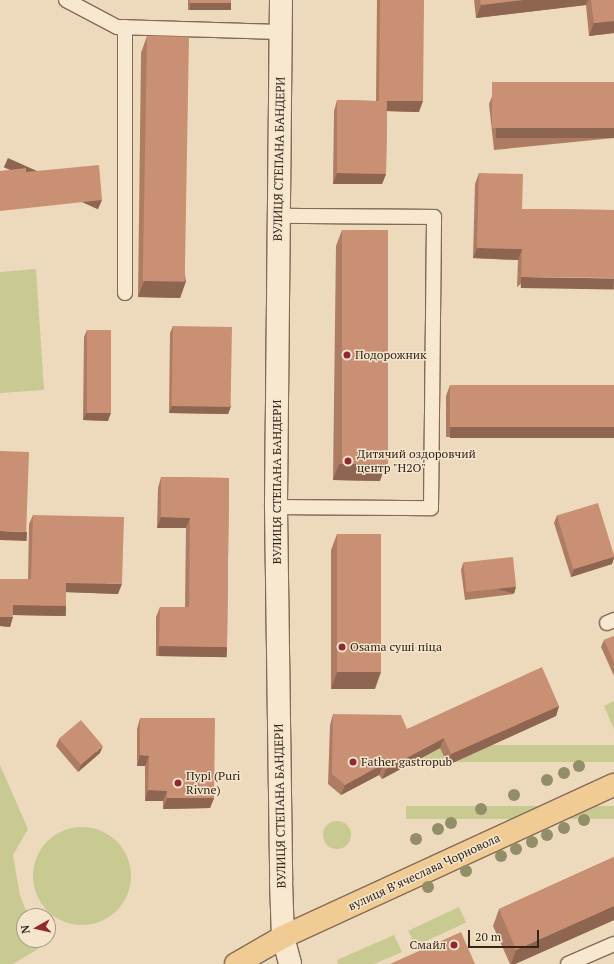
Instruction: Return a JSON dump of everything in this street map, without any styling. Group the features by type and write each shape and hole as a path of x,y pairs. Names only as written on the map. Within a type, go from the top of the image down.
{"main road":[{"name":"ВУЛИЦЯ СТЕПАНА БАНДЕРИ","path":"281,0 276,507 283,937 290,964"},
{"name":"вулиця Вʼячеслава Чорновола","path":"236,964 283,937 614,785"}],"lane":[{"path":"66,0 117,27 280,32"},
{"path":"125,27 125,293"},
{"path":"276,507 431,508 434,217 278,216"},
{"path":"568,964 614,944"}],"green space":[{"path":"36,269 44,390 0,393 0,272"},
{"path":"614,701 614,729 604,706"},
{"path":"356,745 614,745 614,762 356,762"},
{"path":"0,765 28,829 13,855 20,895 25,908 16,908 16,948 39,948 13,964 0,964"},
{"path":"406,806 614,806 614,819 406,819"},
{"path":"337,821 347,825 351,835 347,845 337,849 327,845 323,835 327,825"},
{"path":"72,828 92,828 109,835 123,849 130,866 130,886 123,903 109,917 92,924 72,924 56,918 56,908 46,908 41,903 34,886 34,866 41,849 55,835"},
{"path":"459,907 466,922 415,946 408,931"},
{"path":"394,935 402,952 374,964 338,964 337,960"}],"building":[{"path":"190,0 231,0 231,3 190,3"},
{"path":"380,0 424,0 423,101 387,101 386,174 337,173 337,100 379,101"},
{"path":"480,0 523,0 481,5"},
{"path":"591,0 614,0 614,21 594,23"},
{"path":"147,36 189,37 185,282 143,281"},
{"path":"492,82 614,82 614,128 492,128"},
{"path":"99,165 102,200 0,211 0,171 26,168 26,172"},
{"path":"479,173 523,174 522,209 614,210 614,278 521,277 522,249 477,248"},
{"path":"342,230 388,230 388,464 342,464"},
{"path":"173,326 232,327 231,407 172,406"},
{"path":"87,330 111,330 111,413 87,413"},
{"path":"450,385 614,385 614,427 450,427"},
{"path":"0,451 29,452 26,532 0,531"},
{"path":"161,477 229,478 227,647 159,646 160,607 189,607 190,518 161,517"},
{"path":"598,503 614,557 573,569 557,516"},
{"path":"33,515 124,517 122,584 66,583 66,606 13,605 13,617 0,617 0,579 31,579"},
{"path":"337,534 381,534 381,672 337,672"},
{"path":"513,557 516,587 466,592 463,562"},
{"path":"614,636 614,663 604,640"},
{"path":"542,667 559,706 451,754 444,738 386,769 383,764 345,785 332,774 333,714 401,715 407,729"},
{"name":"Пурі (Puri Rivne)","path":"140,718 215,718 214,798 167,798 167,791 148,790 149,756 140,755"},
{"path":"81,720 103,746 81,765 59,739"},
{"path":"614,857 614,906 516,950 499,909"},
{"path":"461,932 475,964 390,964"}],"place":[{"name":"Подорожник","path":"347,355"},
{"name":"Дитячий оздоровчий центр \"H2O\"","path":"348,461"},
{"name":"Osama суші піца","path":"342,647"},
{"name":"Father gastropub","path":"353,762"},
{"name":"Пурі (Puri Rivne)","path":"178,783"},
{"name":"Смайл","path":"454,945"}]}
